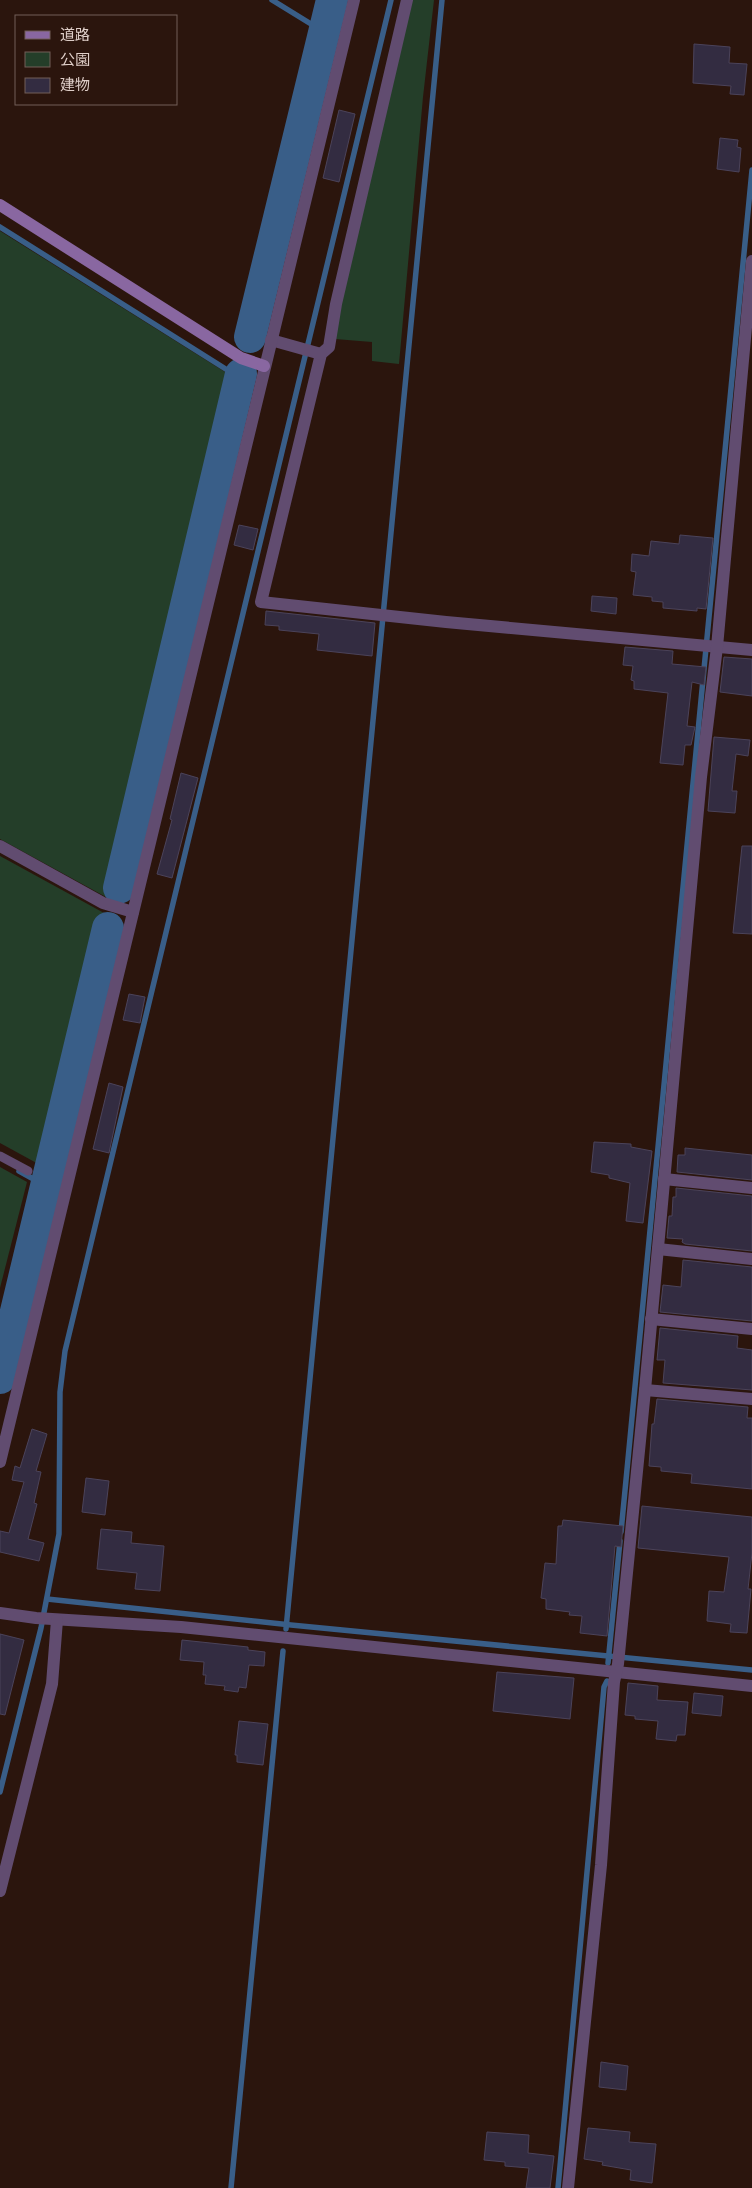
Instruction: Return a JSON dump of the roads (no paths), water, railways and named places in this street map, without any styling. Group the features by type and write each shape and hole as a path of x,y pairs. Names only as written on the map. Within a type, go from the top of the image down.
{"street":[{"path":"0,1462 354,0"},
{"path":"271,340 318,353 329,347 336,304 407,0"},
{"path":"0,205 241,358 264,366"},
{"path":"568,2188 601,1864 617,1668 645,1390 701,777 708,647 752,261"},
{"path":"318,353 261,602 752,650"},
{"path":"0,846 103,903 133,912"},
{"path":"664,1180 752,1188"},
{"path":"658,1249 752,1259"},
{"path":"651,1319 752,1329"},
{"path":"645,1390 752,1400"},
{"path":"0,1613 53,1620 180,1627 617,1668 752,1686"},
{"path":"0,1890 52,1684 53,1620"}],"lane":[{"path":"0,1156 28,1171"}],"waterway":[{"path":"272,0 324,32"},
{"path":"250,337 332,0"},
{"path":"0,1792 41,1628 59,1534 60,1392 65,1351 391,0"},
{"path":"286,1629 442,0"},
{"path":"621,1532 752,170"},
{"path":"0,227 240,378"},
{"path":"119,888 241,374"},
{"path":"0,1378 108,928"},
{"path":"19,1171 46,1186"},
{"path":"608,1663 620,1541"},
{"path":"47,1599 752,1670"},
{"path":"231,2188 283,1651"},
{"path":"558,2188 604,1687 607,1681"}]}
